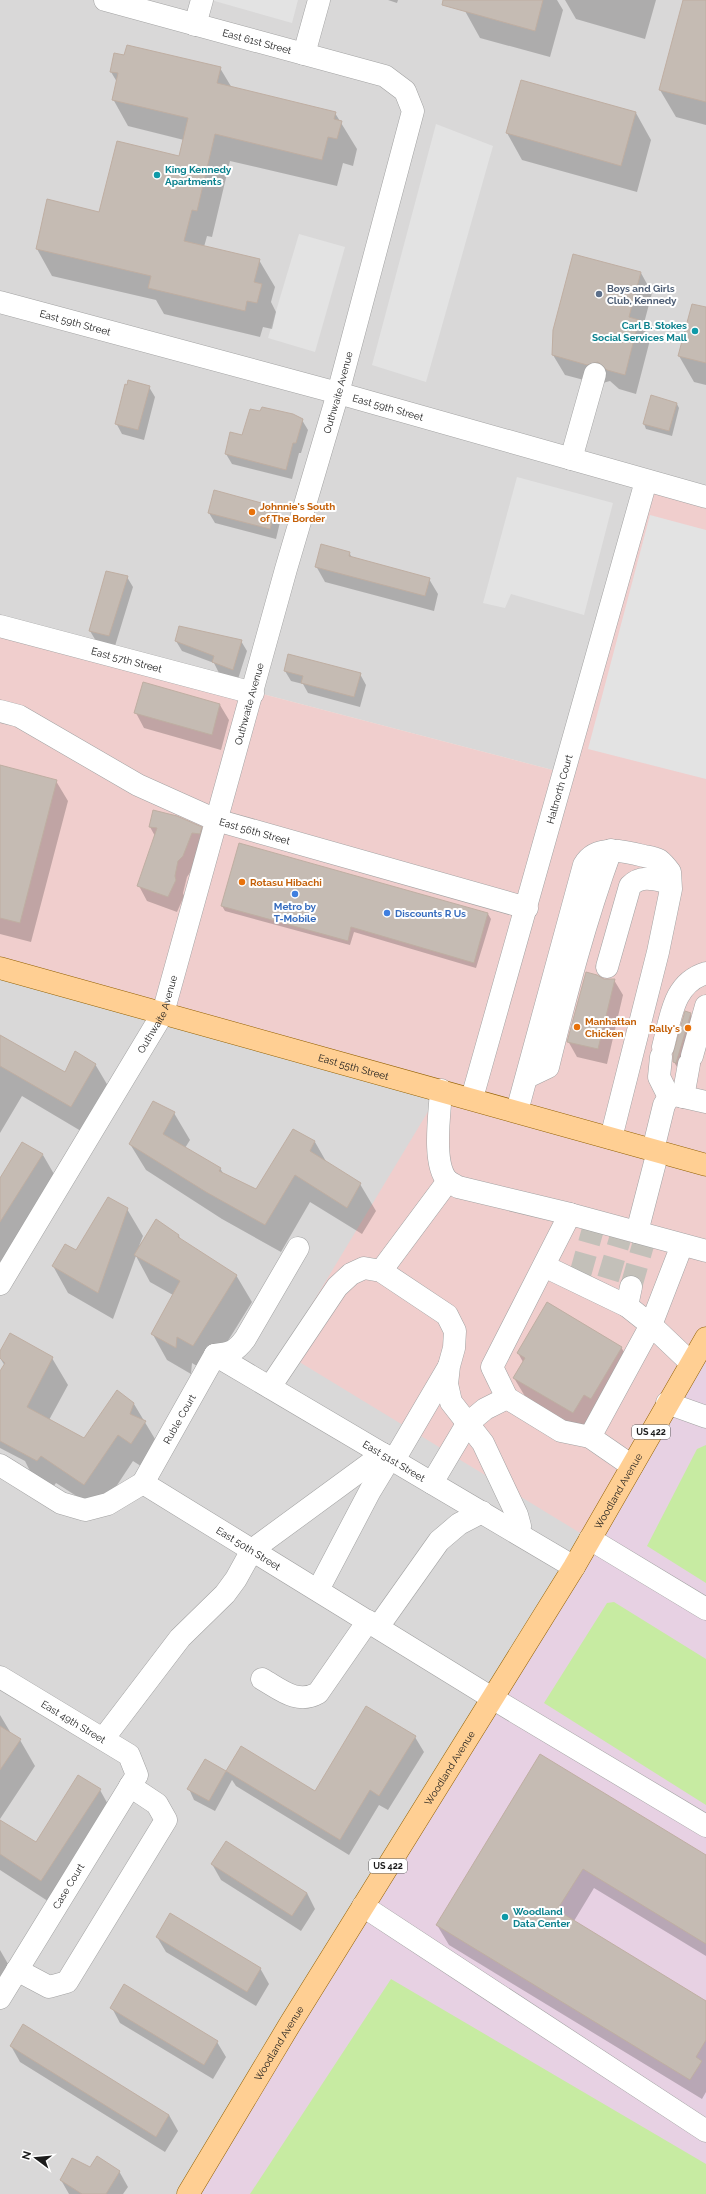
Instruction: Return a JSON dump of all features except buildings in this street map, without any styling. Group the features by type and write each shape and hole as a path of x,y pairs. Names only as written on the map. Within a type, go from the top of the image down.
{"main road":[{"name":"East 55th Street","path":"0,968 472,1098 706,1165"},
{"name":"Woodland Avenue","path":"188,2194 363,1906 574,1567 667,1403 706,1338"}],"street":[{"name":"East 61st Street","path":"104,0 385,76 405,91"},
{"path":"195,25 202,0"},
{"path":"304,54 319,0"},
{"name":"Outhwaite Avenue","path":"0,1284 163,1013 216,820 253,693 286,569 338,393 413,111 405,91"},
{"name":"East 59th Street","path":"0,302 338,393 706,497"},
{"path":"571,459 596,374"},
{"name":"Haltnorth Court","path":"472,1098 527,908 646,481"},
{"name":"East 57th Street","path":"0,626 253,693"},
{"name":"East 56th Street","path":"0,711 19,716 138,785 216,820 527,908"},
{"path":"518,1111 584,865 589,857 611,850 629,852 659,860 670,872 670,883 658,952 611,1138"},
{"path":"607,967 630,886 635,880 645,878 670,883"},
{"path":"706,973 693,977 683,987 674,1002 662,1052 659,1077 676,1097 706,1102"},
{"path":"634,1236 655,1150 664,1105 676,1097 691,1060 706,1006"},
{"path":"441,1090 438,1152 441,1170 448,1181 458,1187 570,1214 594,1225 634,1236 706,1251"},
{"path":"381,1271 448,1181"},
{"path":"570,1214 492,1367 507,1398 561,1431 590,1437 632,1466"},
{"path":"590,1437 651,1325 682,1245"},
{"path":"215,1355 227,1354 237,1350 298,1248"},
{"path":"544,1266 606,1287 629,1297 651,1325 691,1362"},
{"path":"270,1387 338,1286 351,1274 364,1268 381,1271 446,1315 455,1332 454,1348 449,1366 447,1384 451,1402 486,1451 517,1515 519,1534"},
{"name":"East 51st Street","path":"215,1355 574,1567"},
{"name":"Ruble Court","path":"143,1483 215,1355"},
{"path":"318,1590 389,1457 449,1366"},
{"path":"432,1483 467,1424 485,1409 507,1398"},
{"path":"667,1403 706,1417"},
{"path":"103,1739 180,1638 225,1594 236,1579 252,1550 389,1457"},
{"path":"0,1465 61,1503 85,1510 108,1504 143,1483"},
{"name":"East 50th Street","path":"143,1483 492,1698 706,1826"},
{"path":"262,1679 294,1697 310,1698 318,1693 439,1541 459,1524 482,1512"},
{"path":"590,1539 706,1609"},
{"name":"East 49th Street","path":"0,1677 129,1755 133,1780"},
{"path":"17,1970 49,1987 67,1982 166,1820 157,1804 133,1780"},
{"name":"Case Court","path":"0,1998 133,1780"},
{"path":"363,1906 706,2131"}],"shaded area":[{"path":"0,0 706,0 706,497 564,773 0,625"},
{"path":"211,0 298,0 292,23"},
{"path":"436,124 493,146 426,382 372,365"},
{"path":"299,234 345,247 315,352 268,338"},
{"path":"517,477 613,503 584,615 511,594 505,608 483,603"},
{"path":"646,481 706,497 706,1338 590,1539 283,1352 441,1090 0,968 0,625 564,773"},
{"path":"650,515 706,530 706,779 588,749"},
{"path":"0,968 441,1090 590,1539 188,2194 0,2194"},
{"path":"706,1338 706,2194 188,2194"}],"green space":[{"path":"706,1445 706,1583 647,1546 697,1449"},
{"path":"614,1602 706,1659 706,1805 544,1703 607,1603"},
{"path":"391,1979 706,2164 706,2194 250,2194"}],"tunnel":[{"path":"580,1275 593,1229"},
{"path":"608,1279 620,1239"},
{"path":"631,1287 643,1245"}],"place":[{"name":"King Kennedy Apartments","path":"157,175"},
{"name":"Boys and Girls Club, Kennedy","path":"599,294"},
{"name":"Carl B. Stokes Social Services Mall","path":"695,331"},
{"name":"Johnnie's South of The Border","path":"252,512"},
{"name":"Rotasu Hibachi","path":"242,882"},
{"name":"Metro by T-Mobile","path":"295,894"},
{"name":"Discounts R Us","path":"387,913"},
{"name":"Manhattan Chicken","path":"577,1027"},
{"name":"Rally's","path":"688,1028"},
{"name":"Woodland Data Center","path":"505,1917"}]}
